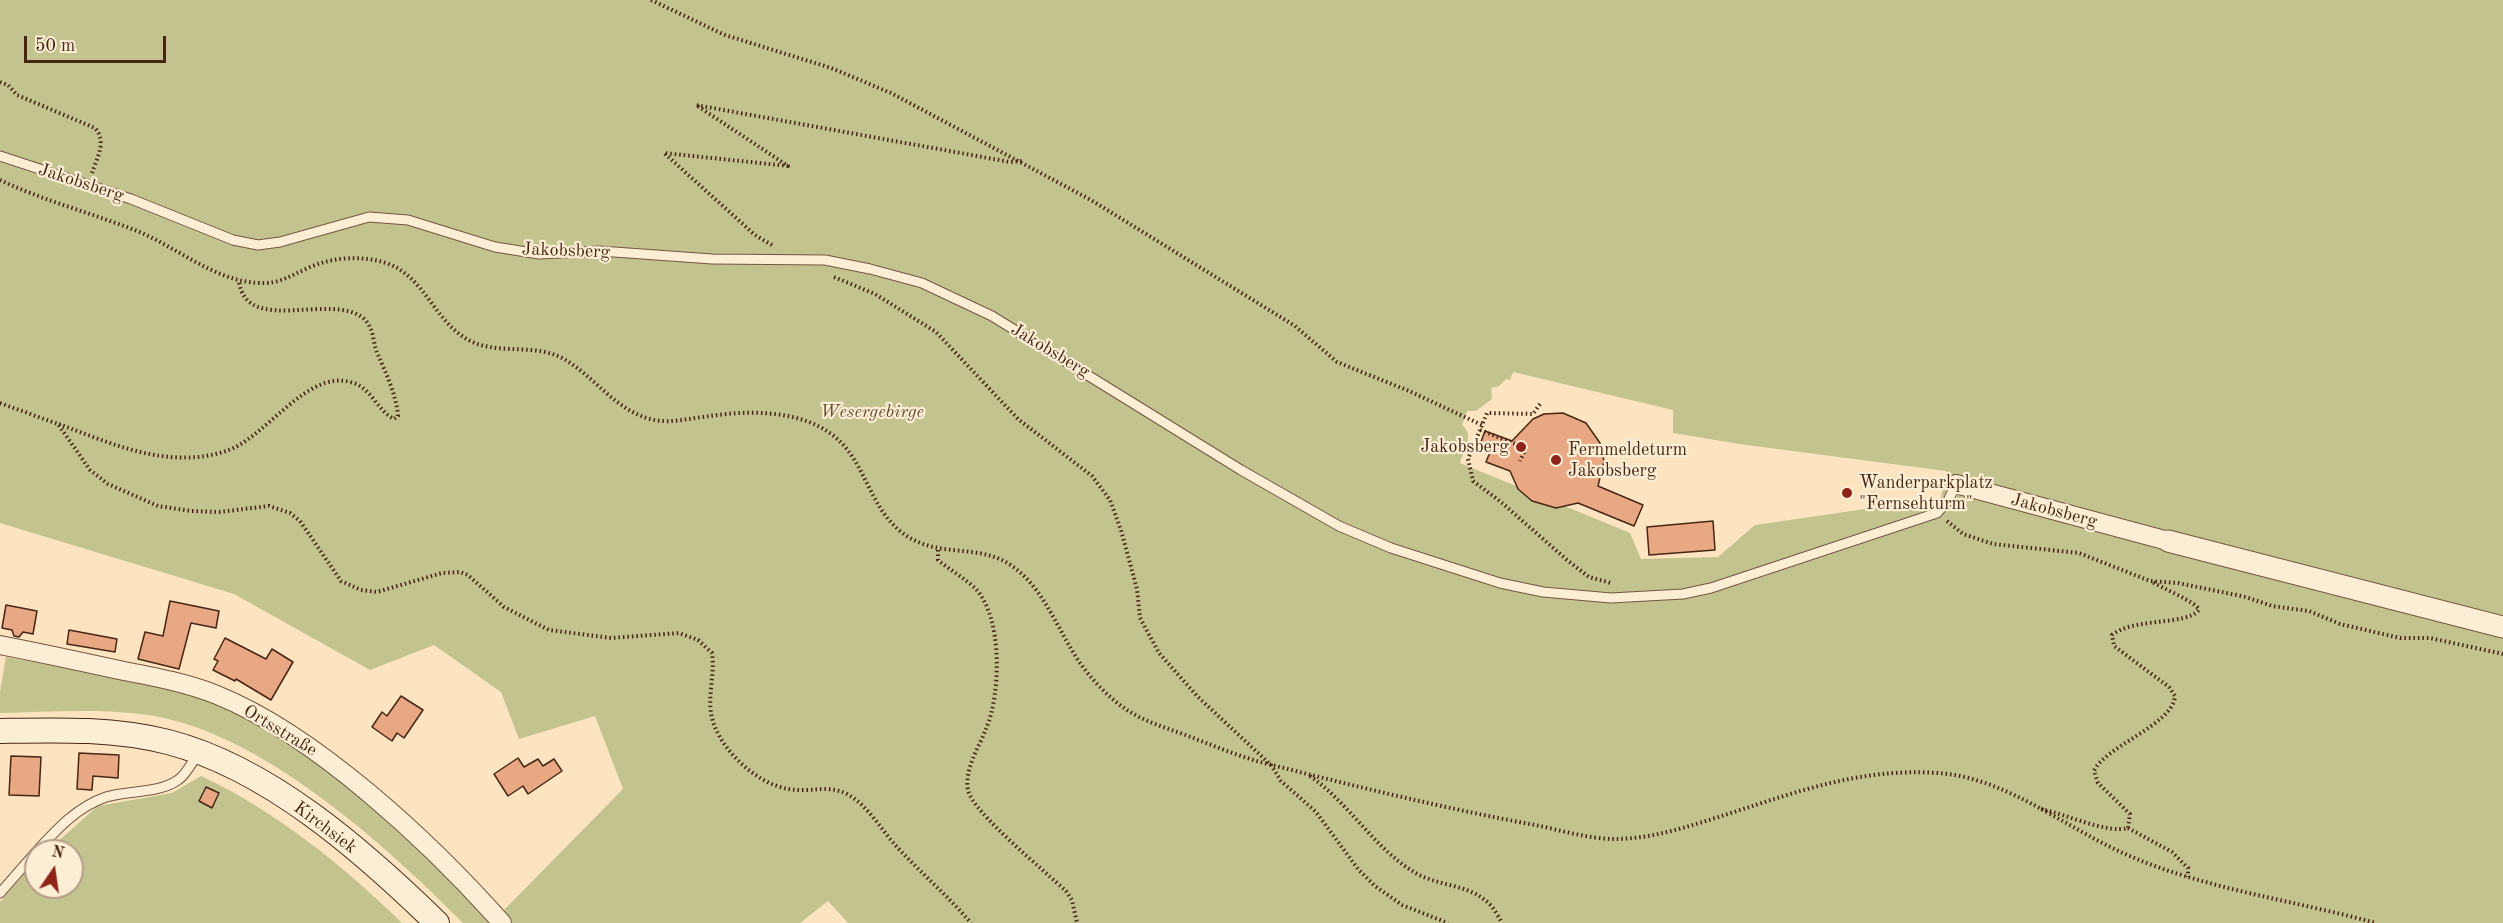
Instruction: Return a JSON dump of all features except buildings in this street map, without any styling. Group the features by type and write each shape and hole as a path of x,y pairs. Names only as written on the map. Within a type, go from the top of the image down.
{"main road":[{"name":"Kirchsiek","path":"0,731 98,731 167,742 200,752 262,782 298,807 351,846 437,923"}],"street":[{"name":"Jakobsberg","path":"1956,484 2503,627"},
{"name":"Ortsstraße","path":"0,645 175,682 216,695 264,718 316,752 370,795 423,842 502,923"}],"lane":[{"name":"Jakobsberg","path":"0,156 131,199 233,240 258,245 280,242 369,217 408,220 495,247 539,254 600,252 712,259 788,258 847,264 922,283 992,316 1241,470 1339,526 1391,548 1500,583 1543,592 1644,598 1683,594 1711,588 1937,513 1948,501 1956,484"},
{"path":"48,839 59,826 78,812 106,797 150,790 178,780 200,752"},
{"path":"0,893 24,866"}],"path":[{"path":"651,0 725,35 831,68 891,93 1022,161 1091,200 1295,326 1337,362 1409,391 1526,448 1520,461"},
{"path":"0,82 8,85 17,95 95,128 101,134 101,143 88,185"},
{"path":"788,258 778,247 755,235 664,153 788,166 696,105 1010,162 1022,161"},
{"path":"0,180 32,195 146,234 219,273 239,281 265,284 287,280 306,269 333,259 382,262 404,272 454,330 466,340 482,347 542,351 559,356 622,407 642,417 664,422 758,412 805,420 829,431 845,445 860,464 883,511 896,528 917,542 938,550 982,554 998,558 1018,569 1038,592 1083,668 1123,708 1146,720 1271,765 1489,817 1611,839 1674,831 1804,790 1859,776 1946,774 1986,781 2132,857 2188,877 2376,923"},
{"path":"825,275 875,294 936,332 1018,419 1092,476 1110,500 1121,530 1137,589 1140,618 1159,653 1198,698 1271,765 1281,782 1316,812 1358,869 1375,885 1402,906 1448,923"},
{"path":"0,403 145,454 173,458 228,451 251,437 313,389 339,380 361,386 371,393 389,416 394,418 398,416 384,368 374,347 371,327 362,317 345,310 325,308 274,312 248,301 241,293 239,281"},
{"path":"1540,404 1533,414 1487,413 1468,465 1470,475 1480,488 1501,502 1539,537 1589,577 1627,588 1644,598"},
{"path":"58,423 90,470 108,484 134,497 159,506 191,511 219,512 269,506 290,513 300,521 341,581 361,591 377,592 452,571 468,575 504,608 549,630 611,638 679,633 699,640 712,653 711,715 716,729 730,750 767,782 793,790 828,788 856,800 896,846 971,923"},
{"path":"1937,513 1963,534 1978,540 2079,554 2150,581 2194,603 2199,610 2186,618 2160,620 2126,627 2112,635 2114,646 2169,687 2175,696 2170,709 2141,734 2101,761 2094,771 2098,783 2130,814 2128,828"},
{"path":"938,550 938,560 975,589 987,608 998,648 990,722 972,763 968,790 973,802 995,827 1066,891 1072,900 1077,923"},
{"path":"2150,581 2178,583 2246,597 2272,606 2309,611 2340,624 2400,638 2430,638 2503,654"},
{"path":"1307,774 1341,801 1394,859 1436,883 1477,894 1488,902 1503,923"},
{"path":"2038,809 2066,814 2112,831 2128,828 2172,852 2188,868 2188,877"}],"green space":[{"name":"Wesergebirge","path":"0,0 2503,0 2503,923 848,923 828,901 800,923 509,923 501,913 623,789 595,716 519,739 501,692 434,645 370,670 234,594 0,523","holes":["1513,372 1673,410 1673,433 1946,471 1941,498 1755,525 1718,557 1641,559 1630,533 1460,463 1468,438 1468,433 1462,425 1467,411 1476,411 1492,399 1491,388 1499,386 1506,379 1510,380"]},
{"path":"6,657 167,687 241,713 340,777 429,854 494,923 463,923 400,862 325,801 245,749 204,730 164,718 124,712 0,713 0,692"},
{"path":"201,776 228,789 307,841 357,881 402,923 0,923 0,902 24,875 24,899 84,899 84,839 61,839 98,806 172,793"}],"place":[{"name":"Jakobsberg","path":"1521,447"},
{"name":"Fernmeldeturm Jakobsberg","path":"1556,460"},
{"name":"Wanderparkplatz \"Fernsehturm\"","path":"1847,493"}]}
